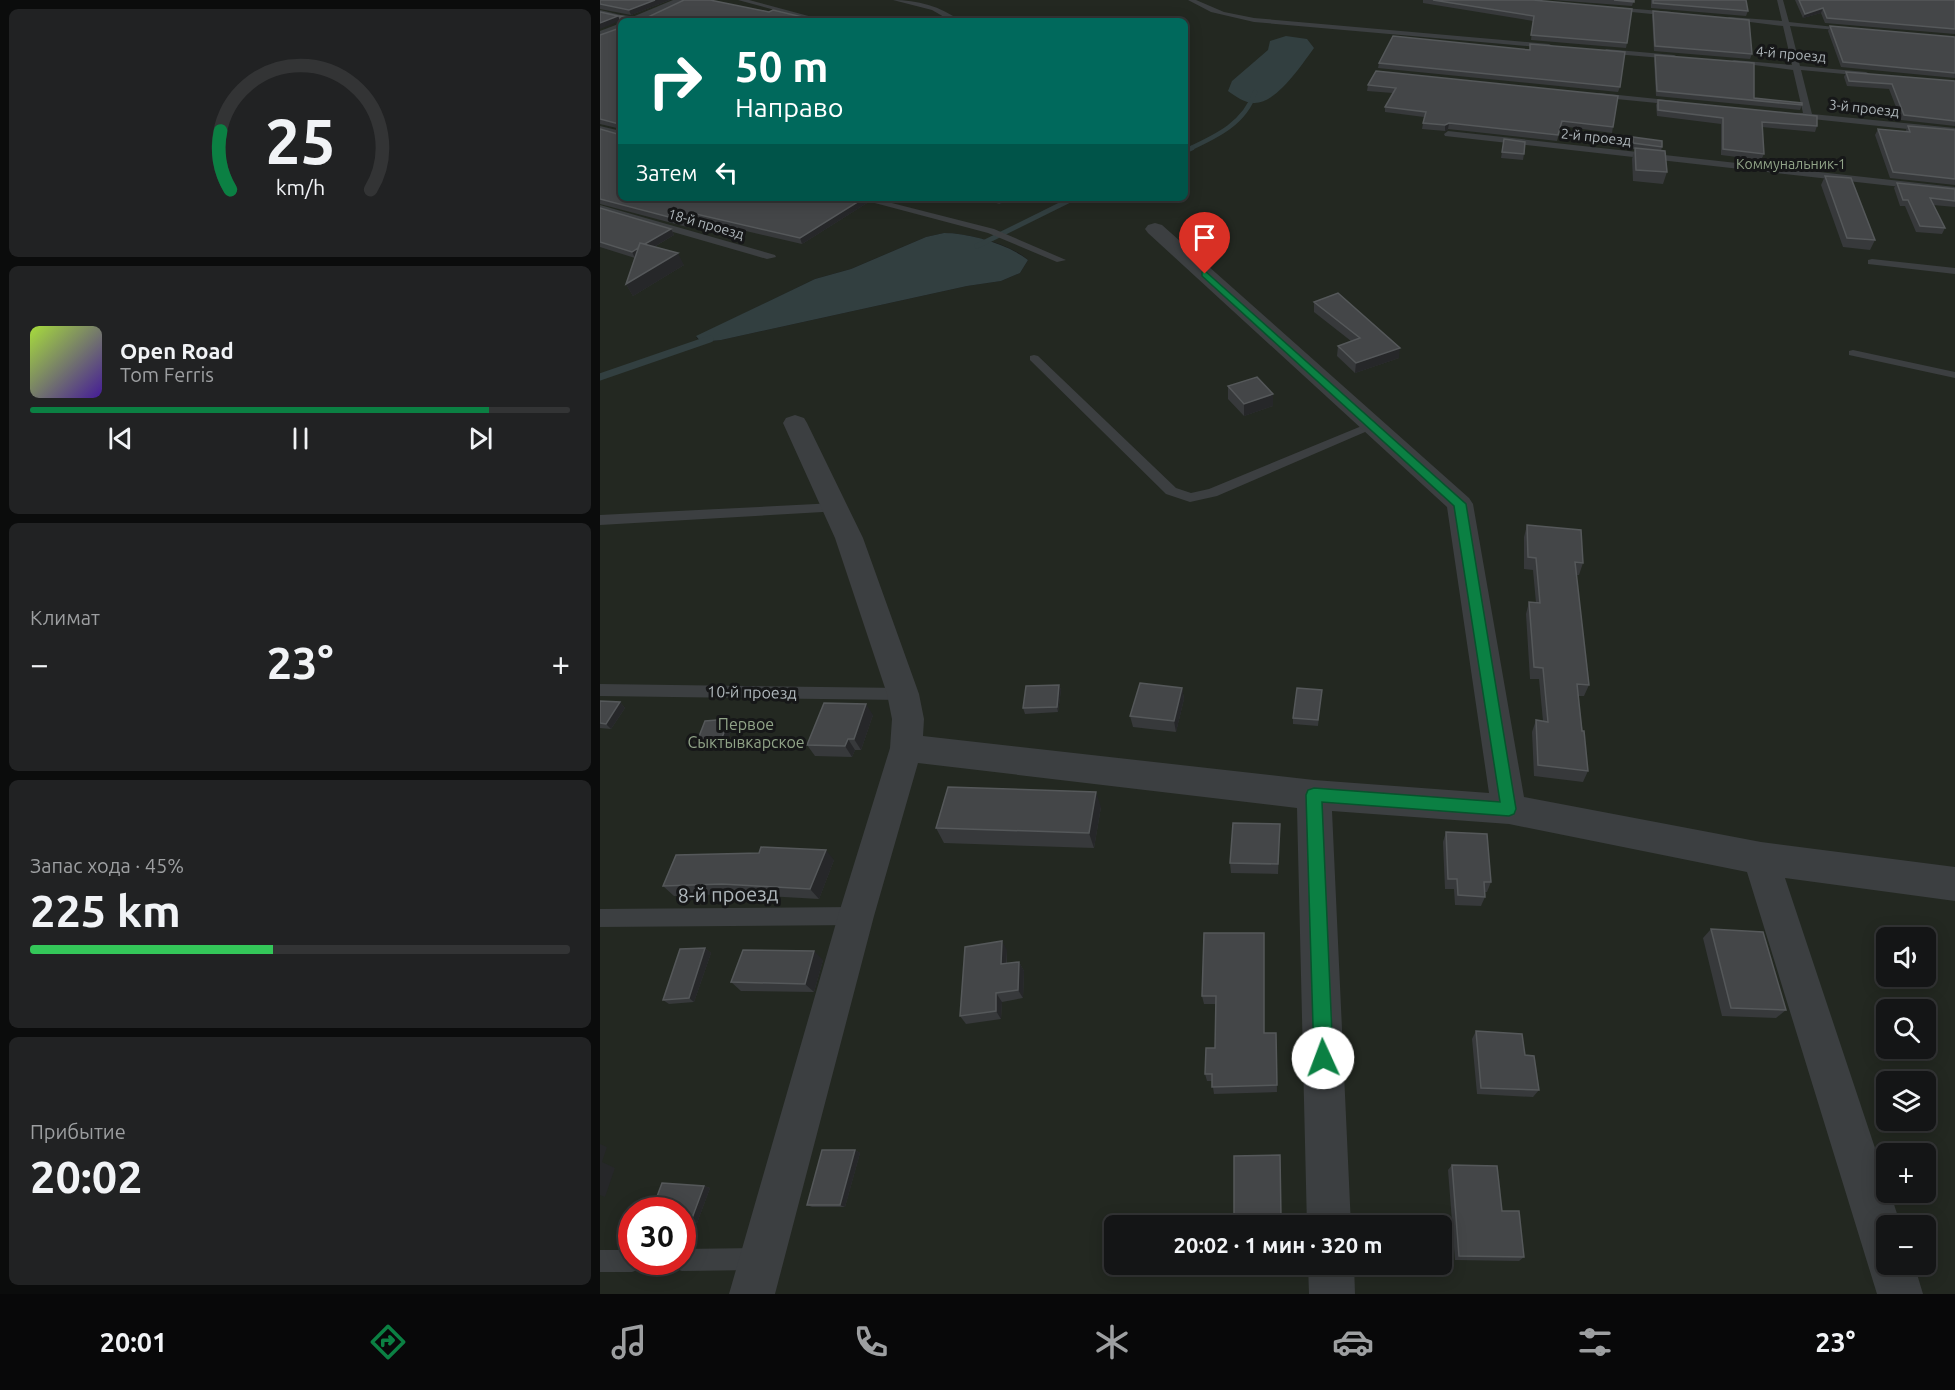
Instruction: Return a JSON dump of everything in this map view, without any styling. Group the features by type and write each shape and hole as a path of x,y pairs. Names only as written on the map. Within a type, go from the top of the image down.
{"street":[{"path":"645,18 685,0"},
{"path":"600,36 618,28"},
{"path":"1155,229 1460,504 1509,809"},
{"path":"752,1294 856,916 906,748 908,719 903,694 849,538 795,423"},
{"path":"906,748 1314,795 1509,809 1761,858 1955,884"},
{"path":"1314,795 1329,1215"},
{"path":"1761,858 1876,1219"},
{"path":"1331,1275 1332,1294"},
{"path":"1894,1275 1900,1294"}],"lane":[{"path":"741,0 811,18"},
{"path":"896,0 934,9 950,18"},
{"path":"1191,0 1204,9 1224,15 1338,28 1562,47"},
{"path":"1780,0 1808,116"},
{"path":"1601,8 1681,15"},
{"path":"600,12 625,18"},
{"path":"1716,18 1853,29"},
{"path":"1597,50 1680,58"},
{"name":"4-й проезд","path":"1727,62 1876,75"},
{"path":"1587,94 1692,105"},
{"name":"3-й проезд","path":"1785,114 1955,131"},
{"path":"600,129 618,133"},
{"name":"2-й проезд","path":"1448,134 1955,190"},
{"path":"873,201 991,231 1061,260"},
{"name":"18-й проезд","path":"600,208 771,257"},
{"path":"1872,262 1955,271"},
{"path":"1853,353 1955,375"},
{"path":"1034,358 1171,491 1190,498 1212,493 1373,426"},
{"path":"600,520 836,508"},
{"name":"10-й проезд","path":"600,690 903,694"},
{"name":"8-й проезд","path":"600,918 856,916"},
{"path":"696,1260 763,1258"},
{"path":"600,1261 618,1261"}],"green space":[{"path":"600,0 1955,0 1955,1294 600,1294","holes":["944,233 988,240 1011,249 1028,260 1020,273 1001,281 967,286 721,340 701,342 696,337 815,279 851,269 926,237"]}],"shaded area":[{"path":"1286,36 1307,39 1314,48 1279,91 1262,102 1250,103 1228,91 1232,81 1268,50 1270,41"},
{"path":"944,233 988,240 1028,260 1020,273 1001,281 967,286 721,340 701,342 696,336 815,279 851,269 926,237"}],"building":[{"path":"600,0 655,0 629,10 600,4"},
{"path":"684,0 710,0 806,18 646,18"},
{"path":"1433,0 1533,0 1632,9 1627,43 1531,35 1534,16"},
{"path":"1653,0 1746,0 1748,11 1653,3"},
{"path":"1799,0 1955,0 1955,29 1827,18 1823,8 1805,14"},
{"path":"1653,11 1749,20 1752,54 1655,46"},
{"path":"600,12 618,16 600,23"},
{"path":"620,16 646,18 620,18"},
{"path":"1830,26 1955,37 1955,73 1843,62"},
{"path":"618,29 618,124 600,119 600,35"},
{"path":"1393,36 1530,50 1530,44 1625,52 1620,87 1379,63"},
{"path":"1655,55 1754,63 1754,98 1802,103 1802,105 1657,91"},
{"path":"1376,71 1618,96 1613,127 1562,121 1558,135 1449,123 1445,125 1423,123 1426,112 1385,107 1396,88 1368,85"},
{"path":"1846,72 1955,81 1955,121 1904,115 1892,84 1849,81"},
{"path":"1658,100 1817,116 1817,126 1762,122 1764,154 1723,149 1723,118 1658,110"},
{"path":"1908,126 1955,130 1955,179 1893,172 1878,129 1910,132"},
{"path":"600,129 618,134 618,201 859,201 800,238 696,214 684,221 600,199"},
{"path":"1633,137 1662,141 1662,147 1633,143"},
{"path":"1504,139 1525,142 1524,154 1502,152"},
{"path":"1635,148 1665,151 1667,172 1636,170"},
{"path":"1825,176 1851,178 1875,240 1847,238"},
{"path":"1897,183 1955,189 1955,201 1930,198 1945,228 1920,226 1908,200 1903,200"},
{"path":"600,208 671,229 645,244 640,243 638,248 632,252 600,242"},
{"path":"640,243 678,253 626,284"},
{"path":"1338,293 1400,348 1356,363 1338,346 1360,338 1314,302"},
{"path":"1257,377 1273,394 1244,404 1228,386"},
{"path":"1527,525 1581,530 1583,563 1575,562 1589,685 1577,684 1588,771 1538,765 1536,720 1548,722 1543,668 1534,667 1529,602 1540,603 1536,558 1528,557"},
{"path":"1140,683 1182,688 1174,721 1130,716"},
{"path":"1059,685 1057,707 1023,708 1026,686"},
{"path":"1297,688 1322,690 1318,720 1293,718"},
{"path":"600,701 620,702 606,724 600,723"},
{"path":"824,703 866,704 854,739 848,739 845,746 807,745"},
{"path":"729,719 720,743 696,744 705,721"},
{"path":"948,787 1096,792 1089,833 936,828"},
{"path":"1233,823 1280,824 1278,864 1230,863"},
{"path":"1446,832 1487,834 1491,882 1484,882 1485,897 1458,895 1457,879 1448,879"},
{"path":"761,847 826,850 810,889 722,884 663,886 676,855 759,853"},
{"path":"1711,929 1763,932 1786,1010 1731,1008"},
{"path":"1204,933 1264,933 1264,1033 1276,1033 1277,1085 1212,1087 1212,1074 1205,1074 1206,1048 1215,1048 1216,996 1202,996"},
{"path":"1002,941 1001,964 1019,962 1018,990 996,993 996,1011 960,1016 965,947"},
{"path":"705,948 689,998 663,1000 680,949"},
{"path":"743,950 814,951 805,984 731,982"},
{"path":"1476,1031 1522,1034 1525,1055 1534,1056 1539,1090 1481,1088"},
{"path":"822,1150 855,1150 840,1205 807,1205"},
{"path":"1280,1155 1281,1215 1234,1215 1234,1156"},
{"path":"1452,1165 1497,1166 1502,1211 1519,1211 1524,1257 1459,1256"},
{"path":"662,1183 704,1186 696,1208 696,1197 657,1197"}],"waterway":[{"path":"1189,149 1229,127 1244,112 1255,92"},
{"path":"1188,150 1192,148"},
{"path":"977,246 1068,201"},
{"path":"600,377 710,339"}],"route":[{"path":"1205,274 1460,504 1509,809 1314,795 1323,1058"}],"park label":[{"name":"Коммунальник-1","path":"1791,164"},
{"name":"Первое Сыктывкарское","path":"746,733"}]}
